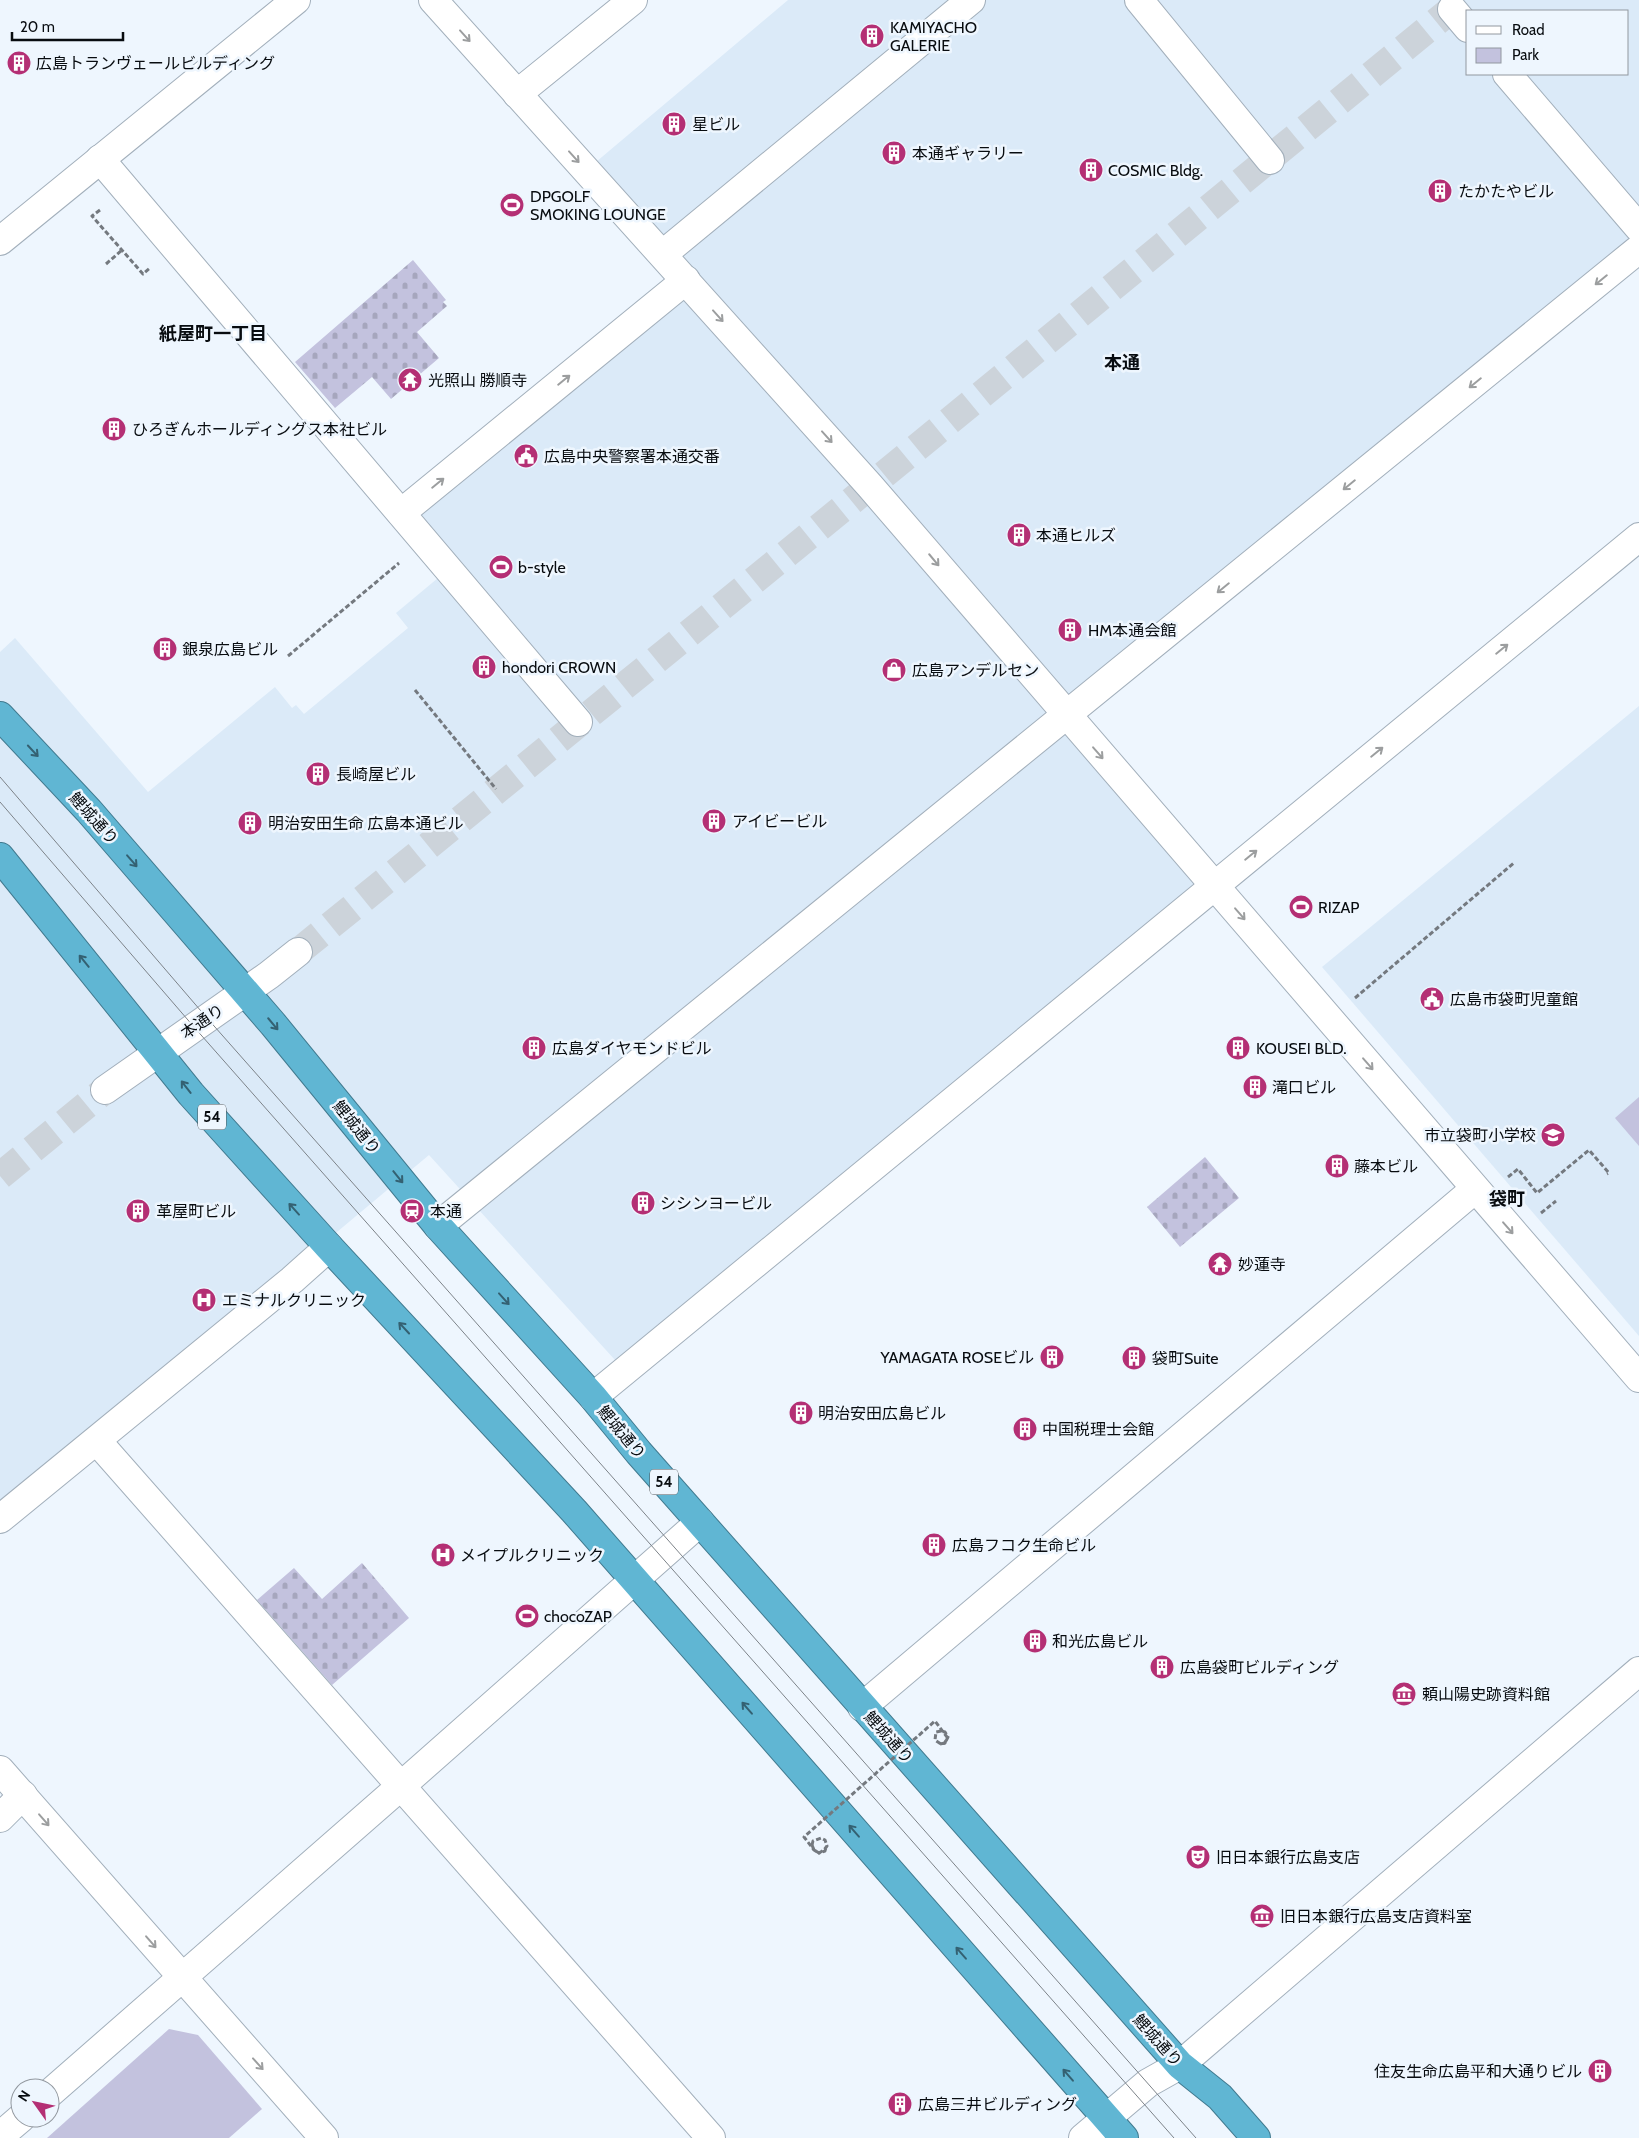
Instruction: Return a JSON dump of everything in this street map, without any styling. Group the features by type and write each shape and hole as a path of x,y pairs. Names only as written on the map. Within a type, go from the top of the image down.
{"highway":[{"name":"鯉城通り","path":"0,716 89,811 273,1024 438,1226 593,1397 639,1453 862,1707 1180,2065 1220,2097 1256,2138"},
{"name":"54","path":"0,857 191,1094 329,1247 524,1455 1124,2138"}],"street":[{"path":"0,241 296,0"},
{"path":"433,0 870,486 1639,1378"},
{"path":"517,94 633,0"},
{"path":"1139,0 1270,160"},
{"path":"663,254 957,4"},
{"path":"1508,75 1639,228"},
{"path":"100,159 578,722"},
{"path":"438,1226 1639,249"},
{"path":"400,513 686,280"},
{"path":"593,1397 1639,537"},
{"name":"本通り","path":"105,1090 298,952"},
{"path":"862,1707 1475,1189"},
{"path":"0,1519 292,1280 329,1247"},
{"path":"97,1441 711,2138"},
{"path":"60,2084 700,1522"},
{"path":"1083,2138 1148,2083 1180,2065 1639,1671"},
{"path":"0,1770 181,1978 324,2138"},
{"path":"0,1818 23,1795"},
{"path":"0,2136 10,2127"}],"path":[{"path":"99,210 92,216 123,251 106,264"},
{"path":"288,656 424,541"},
{"path":"415,690 496,789"},
{"path":"1330,1019 1514,862"},
{"path":"1506,1178 1518,1169 1536,1193 1590,1150 1609,1173 1607,1174"},
{"path":"1547,1208 1556,1201"},
{"path":"812,1845 814,1841 821,1838 825,1840 826,1846 824,1850 819,1852 814,1850 804,1837 935,1721 947,1737 945,1743"},
{"path":"927,1731 937,1743 945,1743"},
{"path":"936,1732 945,1732 948,1737 945,1743 940,1744 935,1740 936,1732"}],"shaded area":[{"path":"788,0 1639,0 1639,233 1054,712 1196,886 615,1360 429,1155 0,1514 0,652 15,638 148,792 275,687 292,708 296,705 304,714 408,628 396,613 438,578 391,523 679,291 577,178"},
{"name":"市立袋町小学校","path":"1639,706 1639,1336 1322,967"}],"green space":[{"path":"413,260 446,300 443,302 447,306 417,332 439,358 391,399 372,377 335,408 295,362"},
{"path":"1639,1097 1639,1146 1615,1118"},
{"path":"1205,1157 1239,1198 1180,1247 1147,1207"},
{"path":"362,1563 409,1618 332,1685 257,1600 294,1568 322,1599"},
{"path":"169,2029 198,2035 262,2109 229,2138 47,2138"}],"tunnel":[{"path":"298,952 1463,0"},
{"path":"0,1176 105,1090"}],"tram line":[{"path":"0,777 207,1018 1196,2138"},
{"path":"0,802 194,1027 1174,2138"}],"place":[{"name":"KAMIYACHO GALERIE","path":"872,36"},
{"name":"広島トランヴェールビルディング","path":"19,63"},
{"name":"星ビル","path":"674,124"},
{"name":"本通ギャラリー","path":"894,153"},
{"name":"COSMIC Bldg.","path":"1091,170"},
{"name":"たかたやビル","path":"1440,191"},
{"name":"DPGOLF SMOKING LOUNGE","path":"512,205"},
{"name":"光照山 勝順寺","path":"410,380"},
{"name":"ひろぎんホールディングス本社ビル","path":"114,429"},
{"name":"広島中央警察署本通交番","path":"526,456"},
{"name":"本通ヒルズ","path":"1019,535"},
{"name":"b-style","path":"501,567"},
{"name":"HM本通会館","path":"1070,630"},
{"name":"銀泉広島ビル","path":"165,649"},
{"name":"hondori CROWN","path":"484,667"},
{"name":"広島アンデルセン","path":"894,670"},
{"name":"長崎屋ビル","path":"318,774"},
{"name":"アイビービル","path":"714,821"},
{"name":"明治安田生命 広島本通ビル","path":"250,823"},
{"name":"RIZAP","path":"1301,907"},
{"name":"広島市袋町児童館","path":"1432,999"},
{"name":"広島ダイヤモンドビル","path":"534,1048"},
{"name":"KOUSEI BLD.","path":"1238,1048"},
{"name":"滝口ビル","path":"1255,1087"},
{"name":"市立袋町小学校","path":"1553,1135"},
{"name":"藤本ビル","path":"1337,1166"},
{"name":"シシンヨービル","path":"643,1203"},
{"name":"革屋町ビル","path":"138,1211"},
{"name":"本通","path":"412,1211"},
{"name":"妙蓮寺","path":"1220,1264"},
{"name":"エミナルクリニック","path":"204,1300"},
{"name":"YAMAGATA ROSEビル","path":"1052,1357"},
{"name":"袋町Suite","path":"1134,1358"},
{"name":"明治安田広島ビル","path":"801,1413"},
{"name":"中国税理士会館","path":"1025,1429"},
{"name":"広島フコク生命ビル","path":"934,1545"},
{"name":"メイプルクリニック","path":"443,1555"},
{"name":"chocoZAP","path":"527,1616"},
{"name":"和光広島ビル","path":"1035,1641"},
{"name":"広島袋町ビルディング","path":"1162,1667"},
{"name":"頼山陽史跡資料館","path":"1404,1694"},
{"name":"旧日本銀行広島支店","path":"1198,1857"},
{"name":"旧日本銀行広島支店資料室","path":"1262,1916"},
{"name":"住友生命広島平和大通りビル","path":"1600,2071"},
{"name":"広島三井ビルディング","path":"900,2104"}],"district":[{"name":"紙屋町一丁目","path":"213,334"},
{"name":"本通","path":"1122,363"},
{"name":"袋町","path":"1507,1199"}]}
